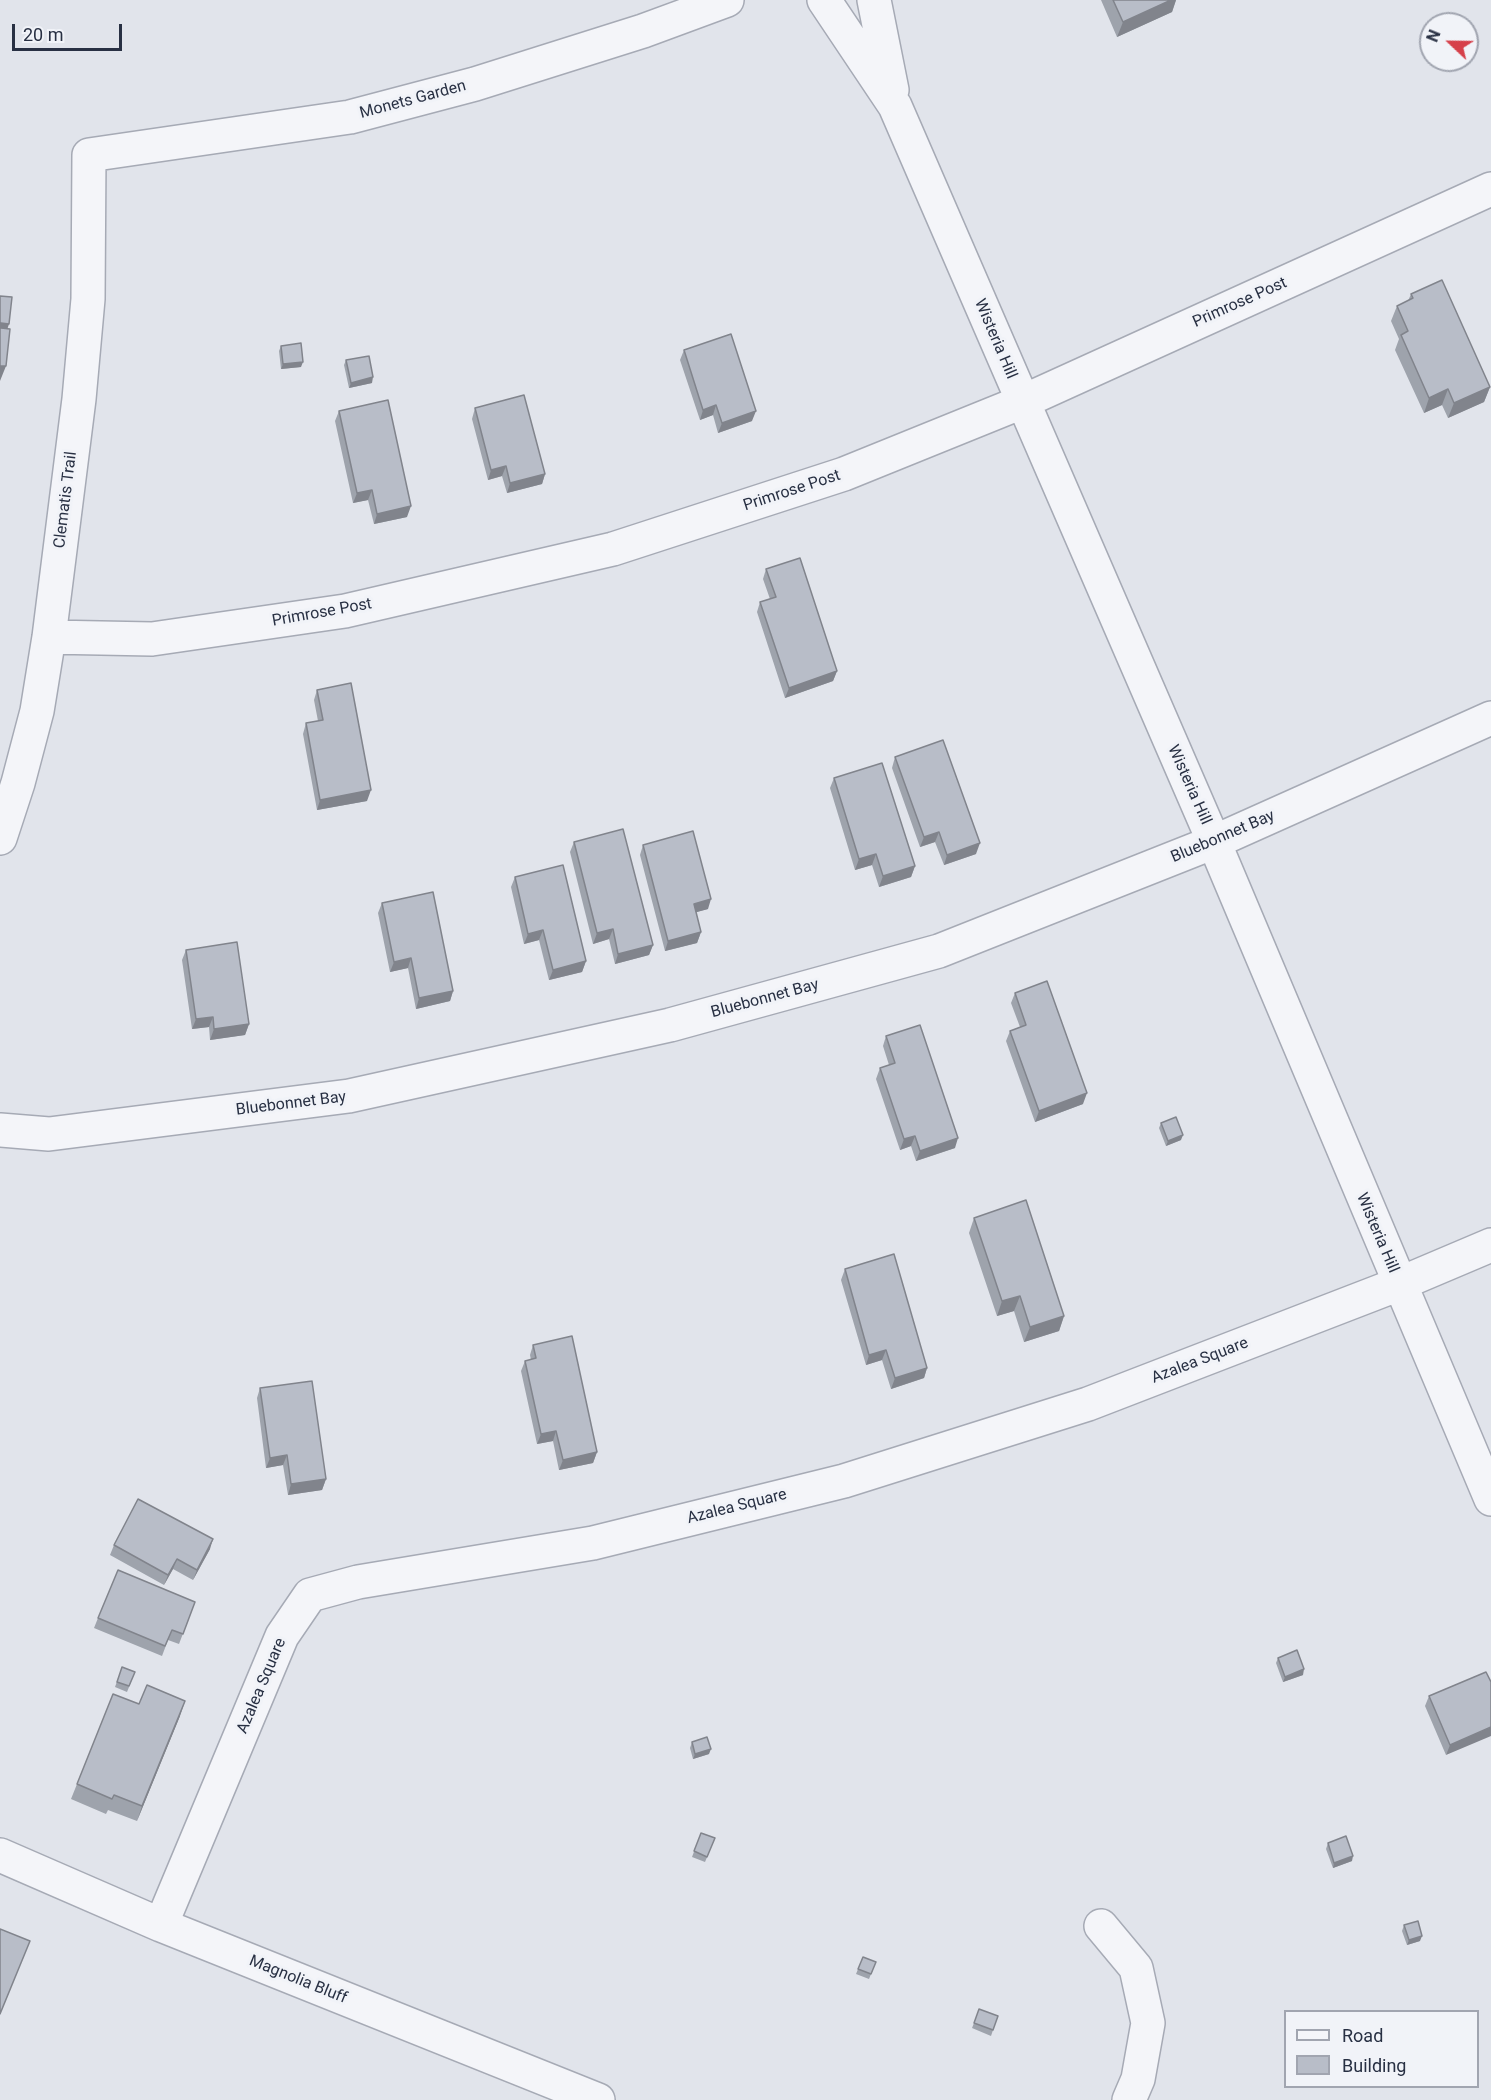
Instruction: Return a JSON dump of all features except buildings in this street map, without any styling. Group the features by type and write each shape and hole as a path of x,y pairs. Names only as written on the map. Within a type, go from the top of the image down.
{"street":[{"name":"Monets Garden","path":"89,155 350,117 475,84 643,31 727,0"},
{"name":"Wisteria Hill","path":"824,0 895,106 1214,843 1491,1499"},
{"name":"Wisteria Hill","path":"874,0 895,106"},
{"name":"Clematis Trail","path":"0,838 18,783 37,711 49,637 79,399 87,310 89,155"},
{"name":"Primrose Post","path":"49,637 152,639 345,611 613,549 844,474 1022,402 1491,189"},
{"name":"Bluebonnet Bay","path":"0,1130 49,1134 350,1096 670,1025 939,951 1214,843 1491,718"},
{"name":"Azalea Square","path":"161,1924 282,1636 310,1595 358,1582 593,1543 844,1481 1088,1404 1399,1284 1491,1245"},
{"name":"Magnolia Bluff","path":"0,1855 161,1924 598,2100"},
{"path":"1101,1926 1136,1968 1148,2023 1138,2079 1129,2100"}]}
